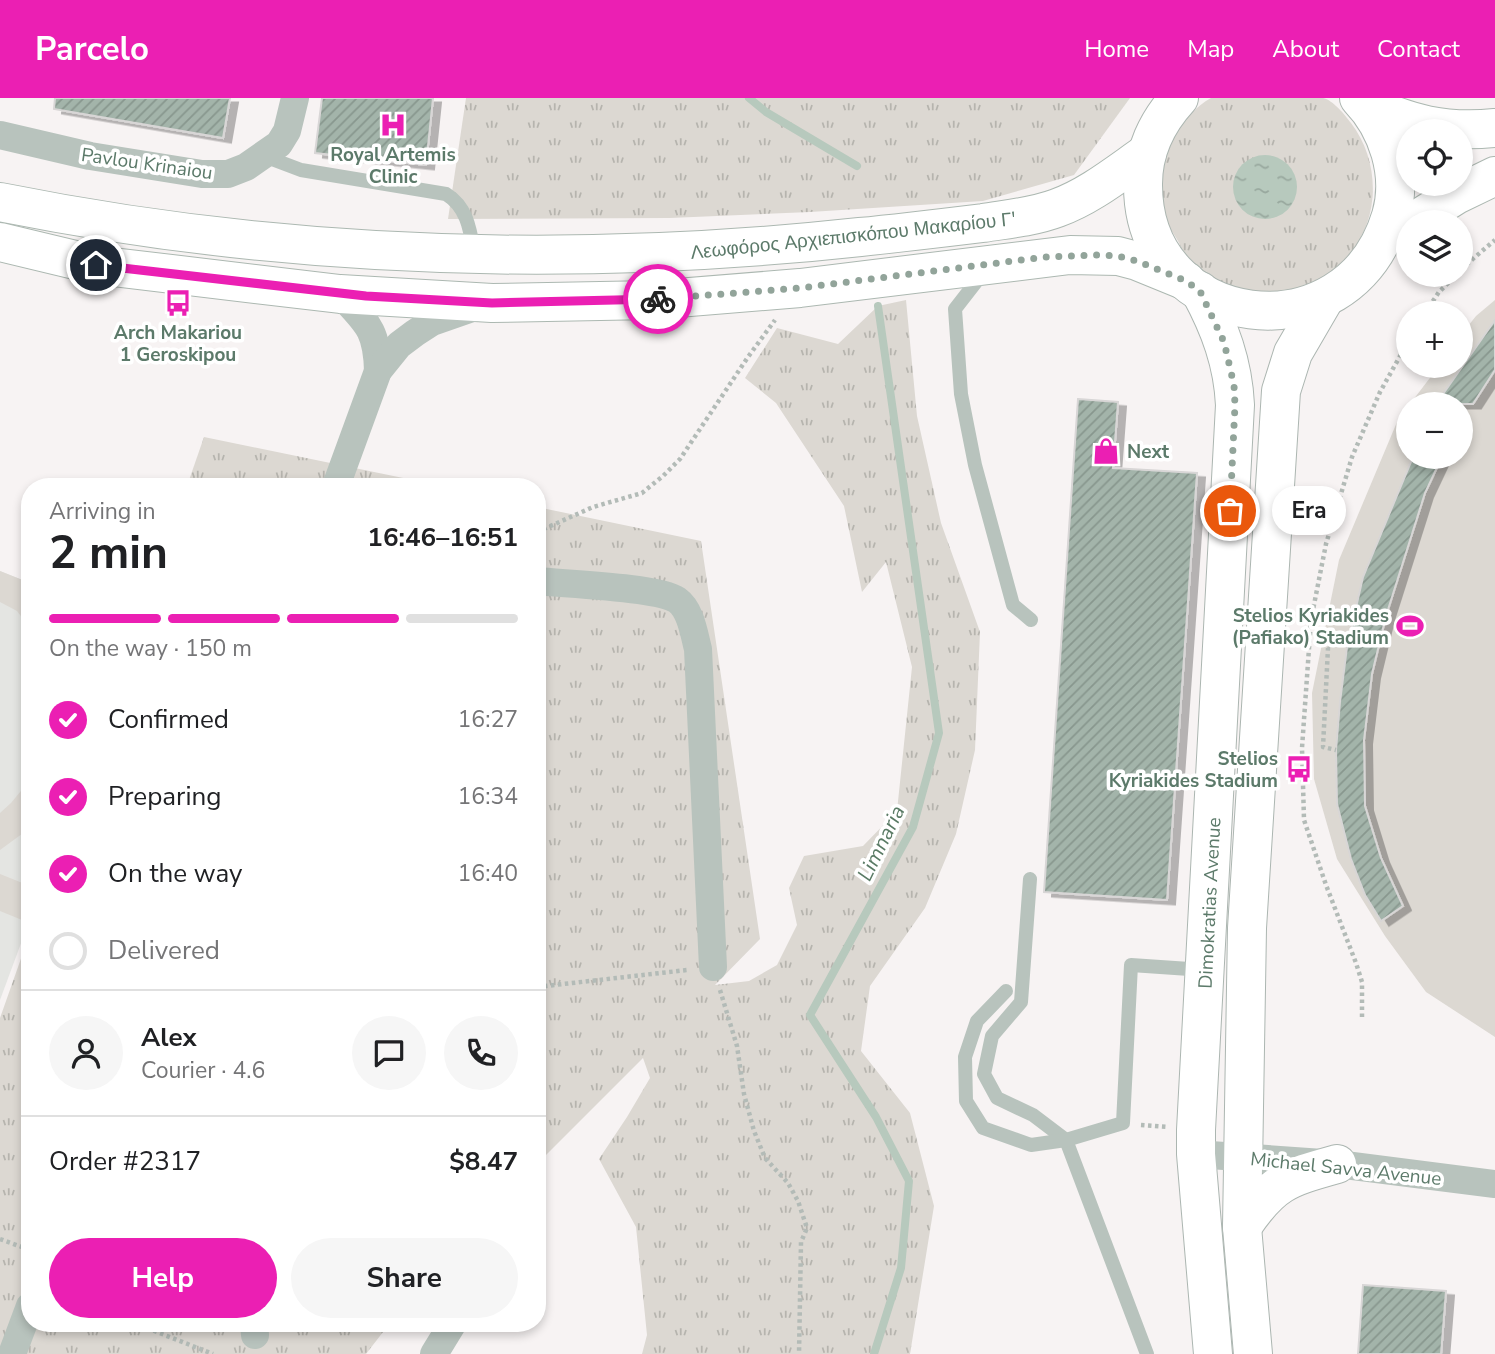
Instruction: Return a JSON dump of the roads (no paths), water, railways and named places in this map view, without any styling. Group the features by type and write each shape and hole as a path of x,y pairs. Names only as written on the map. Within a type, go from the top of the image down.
{"main road":[{"path":"1178,98 1159,124 1147,153 1143,178 1146,216 1161,252 1193,286"},
{"path":"1362,101 1408,122 1435,128 1463,131 1495,128"},
{"path":"1362,101 1384,135 1394,172 1392,210 1396,220"},
{"name":"Λεωφόρος Αρχιεπισκόπου Μακαρίου Γ'","path":"0,202 86,220 201,236 341,248 474,254 646,253 770,247 1032,216 1074,202 1147,153"},
{"path":"1433,210 1495,176"},
{"path":"0,242 96,265 340,294 492,303 653,300 800,288 1070,255 1118,256 1137,261 1227,304 1264,311 1289,310 1325,298 1356,276 1396,235"},
{"name":"Dimokratias Avenue","path":"1193,286 1224,342 1234,385 1235,405 1196,1142 1213,1354"},
{"name":"Dimokratias Avenue","path":"1253,1354 1242,1227 1247,928 1281,391 1293,353 1325,298"},
{"path":"1242,1227 1259,1202 1274,1187 1292,1177 1337,1164"}],"street":[{"name":"Pavlou Krinaiou","path":"0,135 90,156 202,174 228,174 264,156 279,144 287,131 295,98"},
{"path":"340,294 373,333 377,347 378,371"},
{"path":"339,478 378,371 399,345 432,322 453,313 492,303"},
{"path":"546,582 656,593 677,600 691,622 698,649 713,967"},
{"name":"Michael Savva Avenue","path":"1196,1142 1243,1158 1337,1164 1495,1184"},
{"path":"12,1354 21,1330"},
{"path":"434,1354 447,1332"}],"lane":[{"path":"264,156 301,170 446,194 457,201 469,224 474,254"},
{"path":"991,264 955,309 961,394 975,465 1013,605 1031,620"},
{"path":"1030,879 1021,1002 992,1036 984,1074 997,1098 1033,1115 1066,1140 1147,1354"},
{"path":"1006,991 977,1021 965,1057 966,1101 983,1128 1031,1145 1066,1140 1123,1123 1131,965 1205,970"}],"water":[{"path":"1259,155 1271,155 1288,164 1295,175 1295,199 1288,210 1271,219 1259,219 1247,214 1238,205 1233,193 1233,181 1238,169 1247,160"}],"waterway":[{"name":"Limnaria","path":"749,98 766,112 857,166"},
{"name":"Limnaria","path":"874,1354 901,1268 909,1181 876,1117 810,1015 913,827 939,733 878,306"}],"place":[{"name":"Royal Artemis Clinic","path":"393,125"},
{"name":"Arch Makariou 1 Geroskipou","path":"178,303"},
{"name":"Next","path":"1106,451"},
{"name":"Era","path":"1230,511"},
{"name":"Stelios Kyriakides (Pafiako) Stadium","path":"1410,626"},
{"name":"Stelios Kyriakides Stadium","path":"1299,769"}]}
